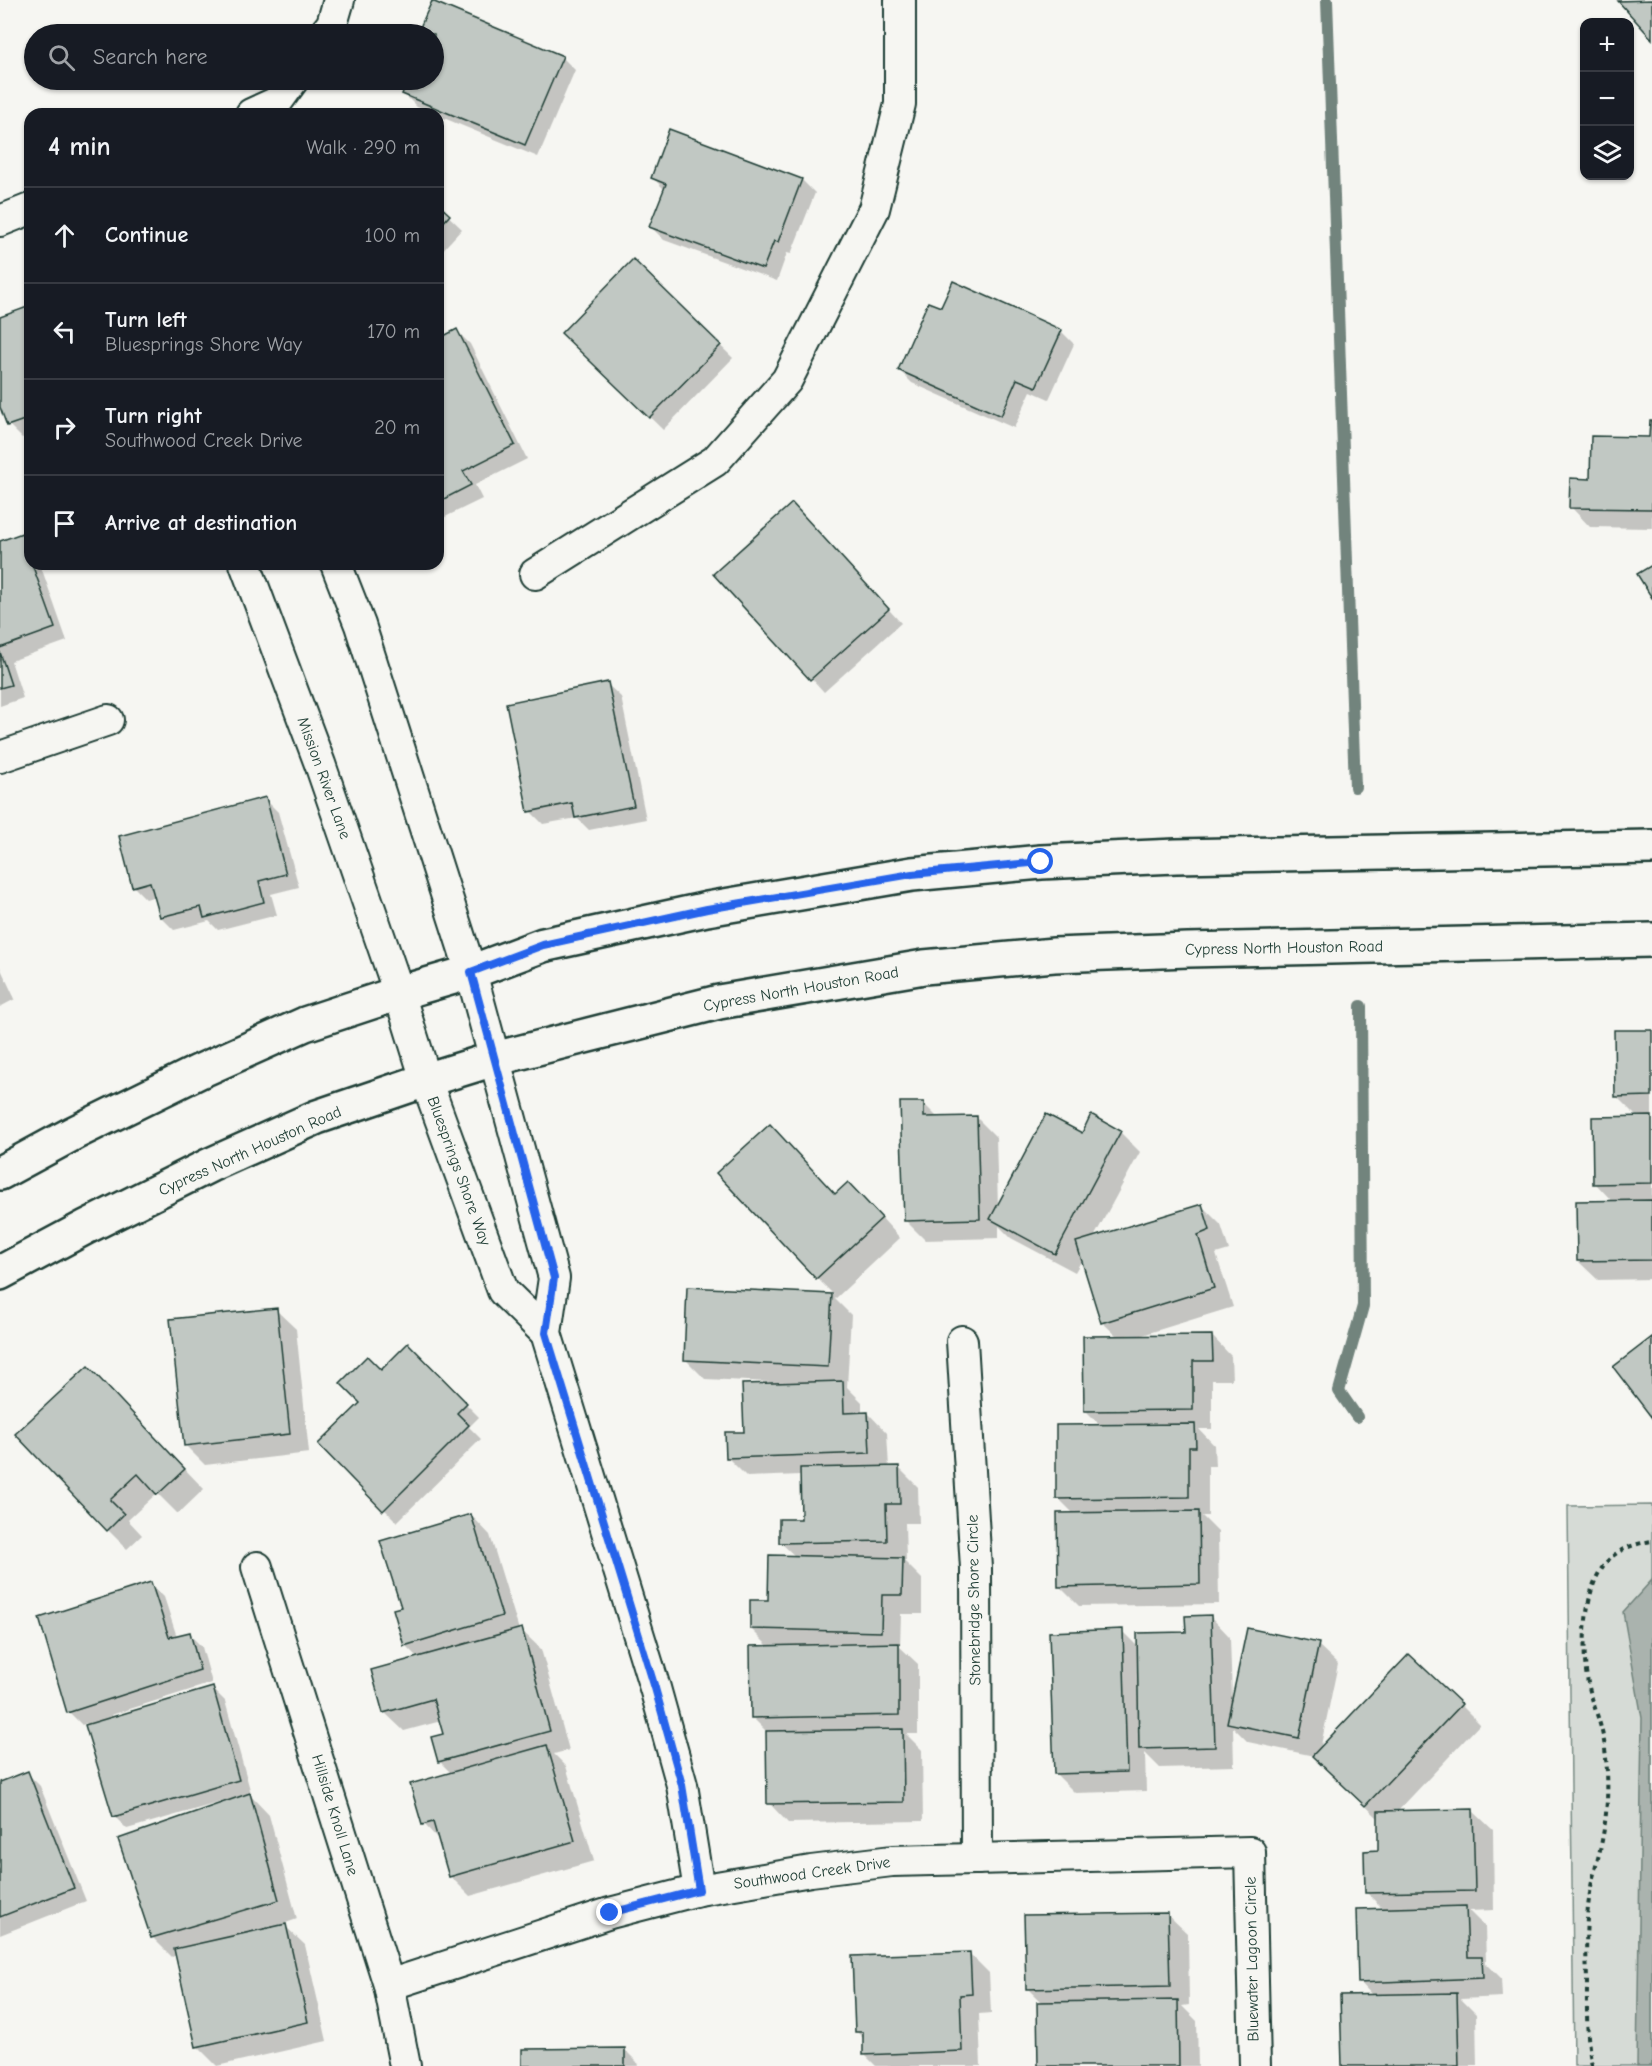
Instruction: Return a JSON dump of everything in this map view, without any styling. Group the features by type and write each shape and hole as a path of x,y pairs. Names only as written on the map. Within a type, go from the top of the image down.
{"main road":[{"path":"0,1173 74,1133 198,1072 305,1024 471,972 543,945 775,896 912,874 1041,862 1176,856 1652,847"},
{"name":"Cypress North Houston Road","path":"0,1273 86,1227 240,1152 317,1118 494,1059 720,1002 924,967 1054,955 1652,940"}],"street":[{"path":"332,24 339,0"},
{"path":"535,574 715,461 787,380 874,209 900,104 900,0"},
{"path":"264,108 277,102 285,90"},
{"path":"0,222 24,212"},
{"name":"Mission River Lane","path":"247,570 320,764 399,993"},
{"path":"338,570 360,625 471,972"},
{"path":"0,757 108,720"},
{"name":"Bluesprings Shore Way","path":"471,972 554,1278 546,1333 682,1785 699,1890"},
{"name":"Bluesprings Shore Way","path":"399,993 426,1080 503,1291 546,1333"},
{"name":"Stonebridge Shore Circle","path":"962,1341 976,1568 977,1859"},
{"name":"Hillside Knoll Lane","path":"257,1567 389,1985 405,2066"},
{"name":"Southwood Creek Drive","path":"389,1985 610,1913 699,1890 811,1871 891,1862 1250,1852"},
{"name":"Bluewater Lagoon Circle","path":"1250,1852 1254,2066"}],"path":[{"path":"1592,2066 1588,2045 1586,1941 1590,1891 1602,1842 1607,1804 1607,1775 1603,1734 1588,1685 1584,1648 1592,1591 1598,1573 1615,1553 1652,1541"}],"shaded area":[{"path":"1652,1505 1652,2066 1574,2066 1568,1506"},
{"path":"1652,1580 1652,2066 1637,2066 1642,1718 1623,1612"}],"building":[{"path":"1652,0 1652,39 1634,18 1618,1"},
{"path":"432,1 563,56 525,145 444,111 444,108 436,108 402,94 404,90 444,90 444,24 422,24"},
{"path":"669,129 802,179 778,242 774,241 763,269 649,227 666,184 651,178"},
{"path":"444,210 450,215 444,222"},
{"path":"633,259 721,345 649,418 561,333"},
{"path":"953,281 1062,330 1036,387 1017,379 1001,416 898,370 928,302 941,307"},
{"path":"24,308 24,420 7,426 0,407 0,317"},
{"path":"457,329 515,445 463,471 471,485 444,499 444,336"},
{"path":"1650,420 1652,420 1652,509 1569,508 1570,478 1590,479 1591,436 1649,437"},
{"path":"792,503 889,609 810,680 713,574"},
{"path":"22,533 24,570 34,570 55,628 0,648 0,541"},
{"path":"1652,565 1652,598 1637,574"},
{"path":"0,652 11,685 0,688"},
{"path":"608,682 634,806 575,818 572,803 528,812 506,703"},
{"path":"266,797 286,874 259,881 264,902 204,918 201,907 160,917 150,882 132,887 119,836"},
{"path":"1614,1030 1652,1030 1652,1096 1615,1097"},
{"path":"900,1102 924,1102 924,1117 977,1116 980,1219 904,1221"},
{"path":"1046,1114 1082,1133 1091,1114 1121,1131 1055,1254 990,1219"},
{"path":"1652,1116 1652,1183 1593,1184 1592,1117"},
{"path":"770,1124 835,1194 848,1182 882,1218 816,1279 716,1173"},
{"path":"1652,1200 1652,1260 1577,1261 1576,1201"},
{"path":"1202,1204 1210,1230 1198,1235 1214,1288 1101,1323 1076,1242"},
{"path":"687,1287 832,1294 828,1367 684,1360"},
{"path":"277,1308 290,1434 184,1446 170,1319"},
{"path":"1212,1335 1213,1361 1193,1361 1193,1410 1084,1411 1083,1336"},
{"path":"1652,1337 1652,1418 1613,1367"},
{"path":"408,1343 467,1403 457,1413 469,1425 383,1511 318,1444 360,1403 340,1383 367,1356 381,1370"},
{"path":"88,1366 185,1469 157,1495 138,1474 110,1500 124,1514 107,1531 15,1434"},
{"path":"843,1381 844,1413 868,1412 870,1453 726,1458 725,1432 744,1432 742,1384"},
{"path":"1195,1424 1196,1447 1189,1447 1189,1497 1056,1499 1056,1425"},
{"path":"899,1466 900,1504 886,1504 887,1541 779,1543 779,1519 801,1519 800,1468"},
{"path":"1199,1511 1200,1584 1058,1587 1057,1513"},
{"path":"471,1514 502,1616 404,1646 393,1609 401,1607 380,1541"},
{"path":"769,1555 903,1558 902,1595 882,1595 881,1632 750,1629 750,1600 768,1600"},
{"path":"151,1582 169,1637 190,1632 200,1670 67,1713 39,1618"},
{"path":"1211,1615 1215,1747 1139,1749 1137,1633 1186,1632 1185,1616"},
{"path":"522,1628 550,1731 438,1762 431,1737 443,1734 433,1699 383,1713 371,1670"},
{"path":"1247,1628 1319,1643 1299,1738 1227,1723"},
{"path":"1123,1629 1127,1772 1054,1774 1049,1632"},
{"path":"899,1643 899,1715 751,1718 750,1646"},
{"path":"1409,1654 1462,1704 1365,1806 1312,1756"},
{"path":"213,1687 239,1780 113,1817 85,1725"},
{"path":"903,1729 904,1802 767,1804 766,1731"},
{"path":"547,1745 575,1841 449,1877 433,1822 422,1825 410,1784"},
{"path":"28,1771 74,1888 0,1917 0,1782"},
{"path":"250,1793 279,1900 151,1938 118,1839"},
{"path":"1473,1809 1475,1891 1365,1893 1364,1851 1378,1850 1378,1811"},
{"path":"1466,1906 1468,1957 1482,1957 1483,1978 1358,1983 1356,1909"},
{"path":"1168,1913 1170,1986 1026,1989 1024,1915"},
{"path":"286,1924 308,2022 196,2047 174,1949"},
{"path":"970,1952 972,1994 960,1995 962,2051 863,2055 863,2032 855,2032 852,1956"},
{"path":"1457,1993 1459,2066 1342,2066 1340,1995"},
{"path":"1178,2000 1179,2066 1038,2066 1037,2002"},
{"path":"625,2048 625,2066 522,2066 522,2049"}],"waterway":[{"path":"1327,0 1355,787"},
{"path":"1357,1417 1339,1391 1363,1306 1361,1006"}],"route":[{"path":"610,1913 699,1890 682,1785 655,1688 546,1333 554,1278 471,972 543,945 707,909 912,874 1041,862"}]}
